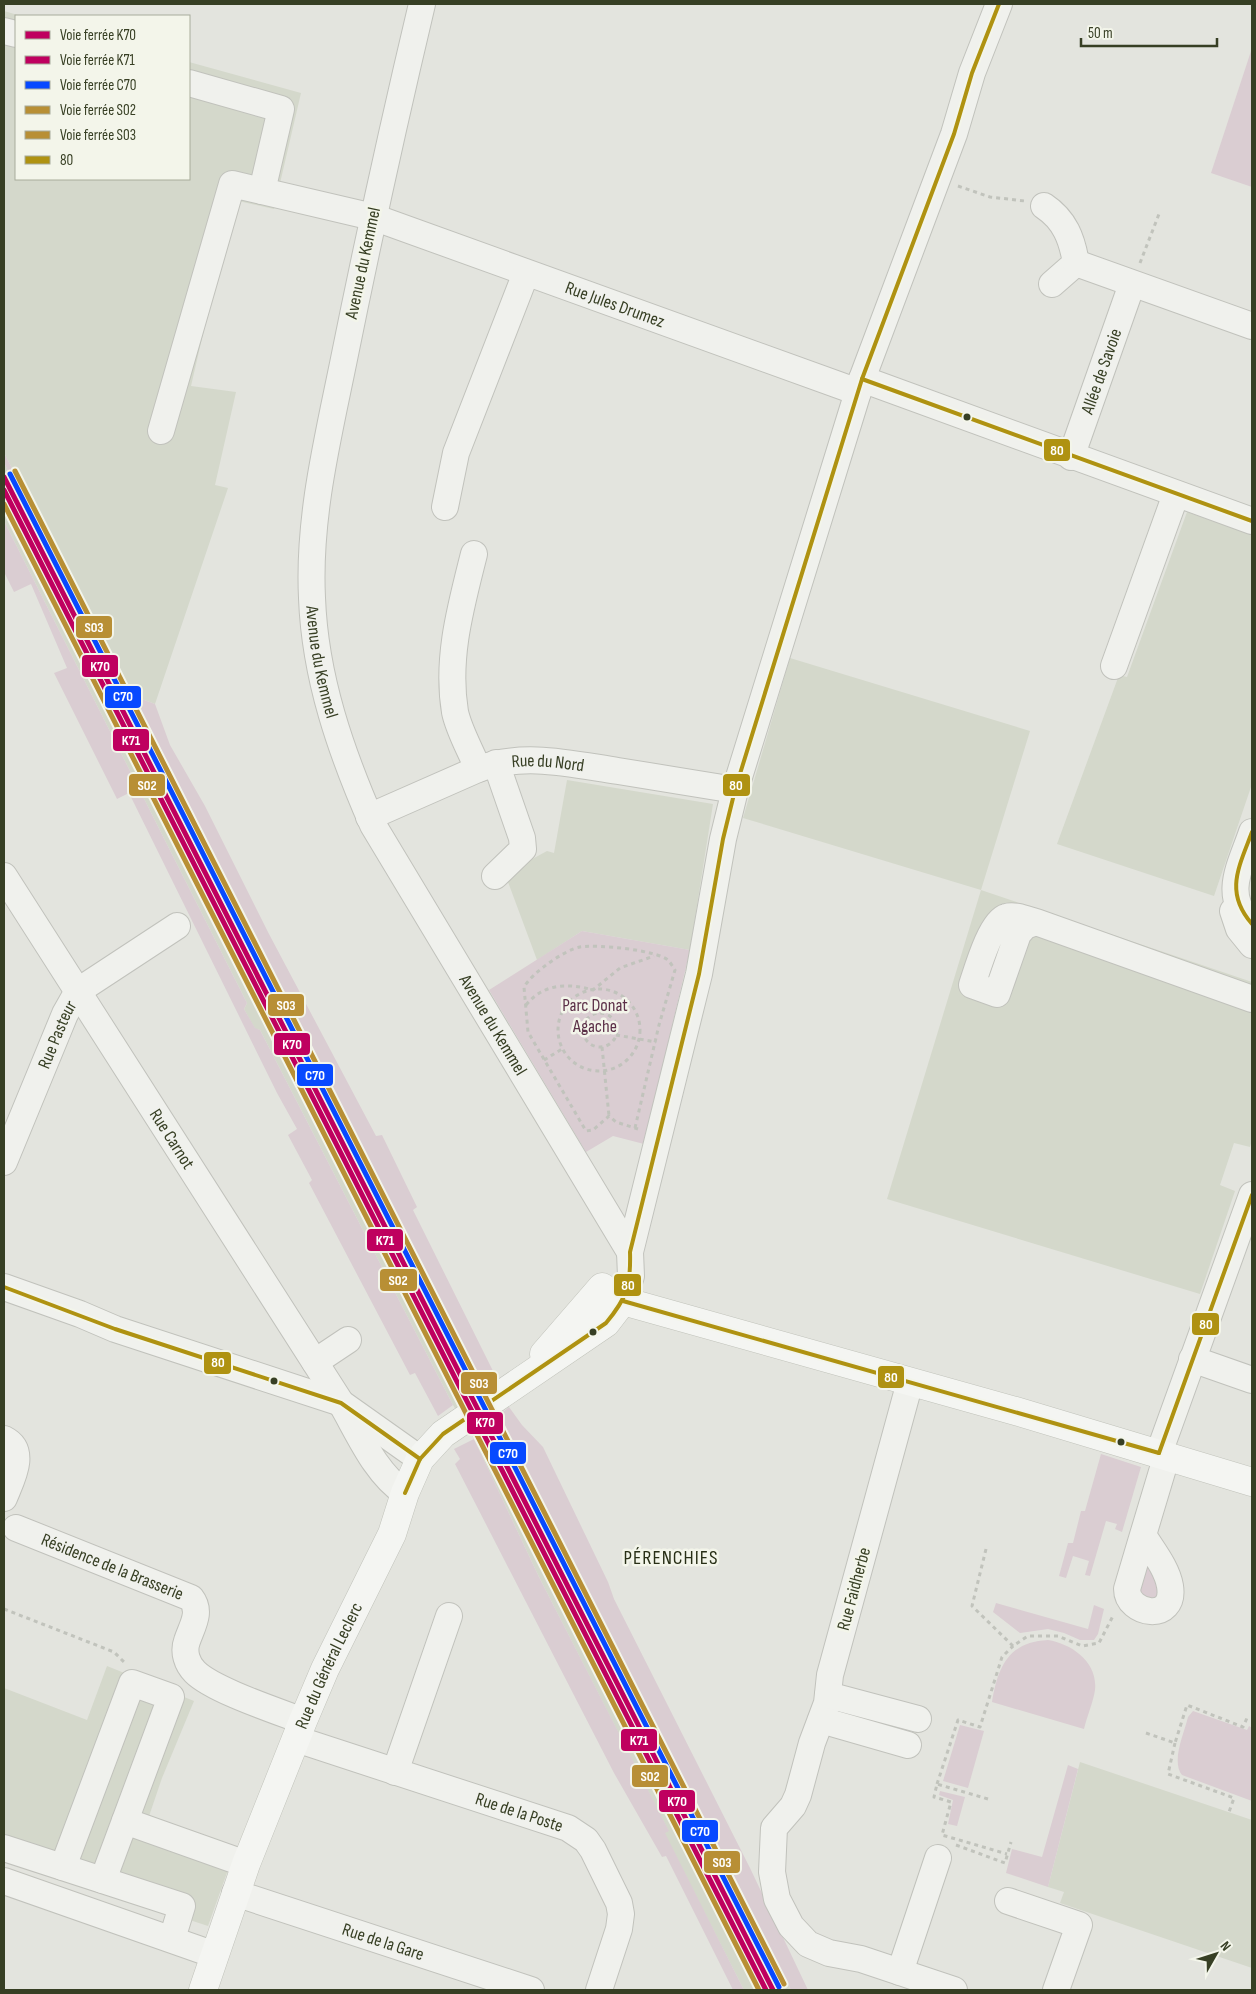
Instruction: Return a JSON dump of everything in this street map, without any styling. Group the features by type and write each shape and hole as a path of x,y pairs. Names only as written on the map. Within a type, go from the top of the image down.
{"main road":[{"path":"612,1294 1163,1454 1252,1482"},
{"name":"Rue du Général Leclerc","path":"203,1990 235,1893 299,1730 325,1669 392,1534 405,1493 420,1458 443,1434 509,1387 552,1346 612,1294"}],"street":[{"name":"Avenue du Kemmel","path":"422,4 372,217 318,493 311,577 318,657 326,696 343,753 369,817 630,1252"},
{"path":"612,1294 630,1252 660,1135 699,974 721,847 735,790 860,386 954,134 972,73 999,4"},
{"path":"190,83 281,109 262,191"},
{"name":"Rue Jules Drumez","path":"161,431 232,184 372,217 526,273 1252,520"},
{"path":"1044,206 1060,219 1068,232 1076,263"},
{"path":"1052,284 1076,263"},
{"path":"1076,263 1252,326"},
{"path":"445,506 456,453 526,273"},
{"name":"Allée de Savoie","path":"1071,457 1132,284"},
{"path":"1114,666 1176,494"},
{"path":"474,554 460,612 451,665 456,713 487,766 522,838 523,849 495,876"},
{"name":"Rue du Nord","path":"369,817 487,766 528,759 735,790"},
{"path":"1252,832 1235,883 1232,899 1234,915 1239,929 1252,945"},
{"name":"Rue Carnot","path":"4,876 342,1403 379,1468 394,1485 405,1493"},
{"path":"1235,883 1238,904 1252,924"},
{"path":"1036,922 1252,999"},
{"name":"Rue Pasteur","path":"4,1162 65,1014 78,991 177,926"},
{"path":"1143,1535 1168,1578 1170,1600 1163,1609 1149,1611 1131,1602 1127,1590 1163,1454 1192,1359 1252,1195"},
{"path":"4,1287 80,1314 115,1329 342,1403"},
{"path":"314,1362 348,1340"},
{"path":"1192,1359 1252,1380"},
{"name":"Rue Faidherbe","path":"910,1382 830,1675 824,1707 798,1795 793,1806 776,1824 773,1833 773,1884 782,1911 798,1936 808,1944 829,1953 847,1955 954,1990"},
{"name":"Rue Carnot","path":"342,1403 420,1458"},
{"path":"4,1439 12,1446 17,1461 4,1498"},
{"name":"Résidence de la Brasserie","path":"16,1528 191,1598 195,1603 196,1616 185,1650 190,1666 195,1672 217,1686 299,1730"},
{"path":"395,1772 449,1616"},
{"path":"64,1867 132,1683 171,1697 103,1880"},
{"path":"824,1707 918,1719"},
{"path":"824,1707 908,1744"},
{"name":"Rue de la Poste","path":"299,1730 395,1772 418,1777 568,1828 586,1840 612,1887 621,1914 619,1928 599,1990"},
{"path":"125,1821 246,1864"},
{"path":"4,1848 182,1906 172,1939"},
{"path":"900,1972 938,1858"},
{"path":"4,1880 215,1955"},
{"name":"Rue de la Gare","path":"235,1893 531,1990"},
{"path":"1008,1901 1079,1924 1056,1990"}],"path":[{"path":"936,182 966,187 990,198 1044,206"},
{"path":"1132,284 1159,214"},
{"path":"610,1116 593,1130 586,1131 528,1032 524,987 527,981 538,971 578,947 593,946 642,951 667,960 675,970 635,1128"},
{"path":"526,1005 533,997 553,986 575,985 593,990 610,991 622,997 631,1005 638,1018 638,1039 630,1058 619,1066 604,1071 591,1071 578,1066 567,1057 560,1045 557,1031 560,1017 574,997 593,990 620,968 655,955"},
{"path":"597,1014 608,1016 615,1024 616,1035 610,1044 602,1047 594,1046 586,1040 583,1029 587,1019 597,1014"},
{"path":"616,1035 681,1047"},
{"path":"602,1047 610,1116 616,1122 660,1135"},
{"path":"986,1548 972,1606 1013,1646"},
{"path":"1007,1854 942,1835 951,1802 934,1796 958,1720 980,1727 1002,1657 1013,1646 1028,1636 1058,1636 1082,1646 1100,1643 1127,1590"},
{"path":"1229,1812 1234,1798 1168,1774 1187,1705 1242,1727 1247,1718"},
{"path":"1146,1733 1176,1743"},
{"path":"938,1784 988,1799"},
{"path":"938,1858 944,1841 1005,1862 1011,1842"}],"shaded area":[{"path":"4,11 18,15 15,15 15,180 190,180 190,62 301,93 274,209 234,200 191,386 236,392 215,485 228,488 155,704 131,695 4,453"},
{"path":"4,463 60,572 130,700 392,1222 591,1607 692,1817 701,1814 791,1990 744,1990 664,1833 668,1830 539,1577 474,1439 453,1405 260,1030 255,1029 244,1009 247,1003 4,521"},
{"path":"1187,512 1252,535 1252,784 1214,896 1057,844 1119,675 1127,677"},
{"path":"790,658 1030,731 981,890 743,818"},
{"path":"567,780 713,804 690,950 582,931 537,960 505,874 547,851 554,853"},
{"path":"981,890 1252,982 1252,1140 1250,1147 1234,1143 1220,1185 1235,1191 1200,1294 887,1199"},
{"path":"107,1666 194,1701 162,1778 146,1825 234,1853 208,1926 4,1859 4,1688 87,1720"},
{"path":"1080,1762 1252,1820 1252,1968 1060,1903 1064,1892 1048,1887"}],"green space":[{"path":"1252,48 1252,187 1211,173"},
{"path":"4,453 131,695 155,704 170,745 205,806 269,934 376,1136 382,1135 417,1207 413,1210 494,1373 475,1381 174,786 4,463"},
{"path":"4,521 247,1003 244,1009 255,1028 260,1030 453,1405 438,1416 415,1373 410,1375 309,1183 312,1180 288,1135 297,1129 277,1093 129,793 117,799 54,673 67,668 31,584 14,592 4,572"},
{"name":"Parc Donat Agache","path":"582,931 690,950 644,1144 613,1136 586,1152 489,990"},
{"path":"509,1407 522,1425 543,1447 608,1582 614,1599 750,1868 808,1990 791,1990 701,1815 692,1818 591,1607 494,1419"},
{"path":"474,1439 539,1577 669,1831 665,1833 744,1990 733,1990 666,1856 662,1857 614,1773 455,1464 460,1459 454,1449"},
{"path":"1101,1454 1141,1467 1122,1532 1115,1529 1117,1524 1106,1521 1090,1576 1085,1575 1089,1561 1073,1556 1066,1578 1059,1576 1068,1543 1073,1543 1081,1511 1085,1511"},
{"path":"1147,1560 1162,1588 1155,1604 1137,1592"},
{"path":"996,1603 1088,1629 1094,1605 1104,1609 1098,1634 1094,1640 1080,1640 1048,1629 1020,1633 993,1612"},
{"path":"1048,1640 1074,1650 1088,1663 1092,1671 1095,1680 1095,1690 1084,1729 992,1702 994,1689 1002,1668 1014,1651 1034,1642"},
{"path":"1193,1711 1247,1730 1249,1726 1252,1728 1252,1801 1182,1775 1179,1769 1178,1755 1188,1717"},
{"path":"960,1725 984,1731 968,1788 943,1781"},
{"path":"1068,1765 1078,1769 1048,1887 1006,1873 1012,1849 1042,1857"},
{"path":"940,1791 965,1797 957,1826 948,1824 953,1800 939,1795"}],"rail line":[{"name":"S03","path":"15,471 784,1984"},
{"name":"C70","path":"10,474 779,1987"},
{"name":"K70","path":"4,477 773,1990"},
{"name":"K71","path":"4,490 766,1990"},
{"name":"S02","path":"4,504 759,1990"}],"transit line":[{"name":"80","path":"405,1493 420,1459 443,1434 606,1323 623,1298 630,1274 630,1252 699,974 723,839 735,790 862,379 954,134 972,73 999,4"},
{"name":"80","path":"862,379 1252,521"},
{"name":"80","path":"1252,832 1239,868 1236,890 1243,912 1252,924"},
{"name":"80","path":"1159,1453 1252,1195"},
{"name":"80","path":"4,1287 115,1329 341,1403 420,1459"},
{"name":"80","path":"623,1301 1159,1453"}],"district":[{"name":"PÉRENCHIES","path":"671,1558"}]}
